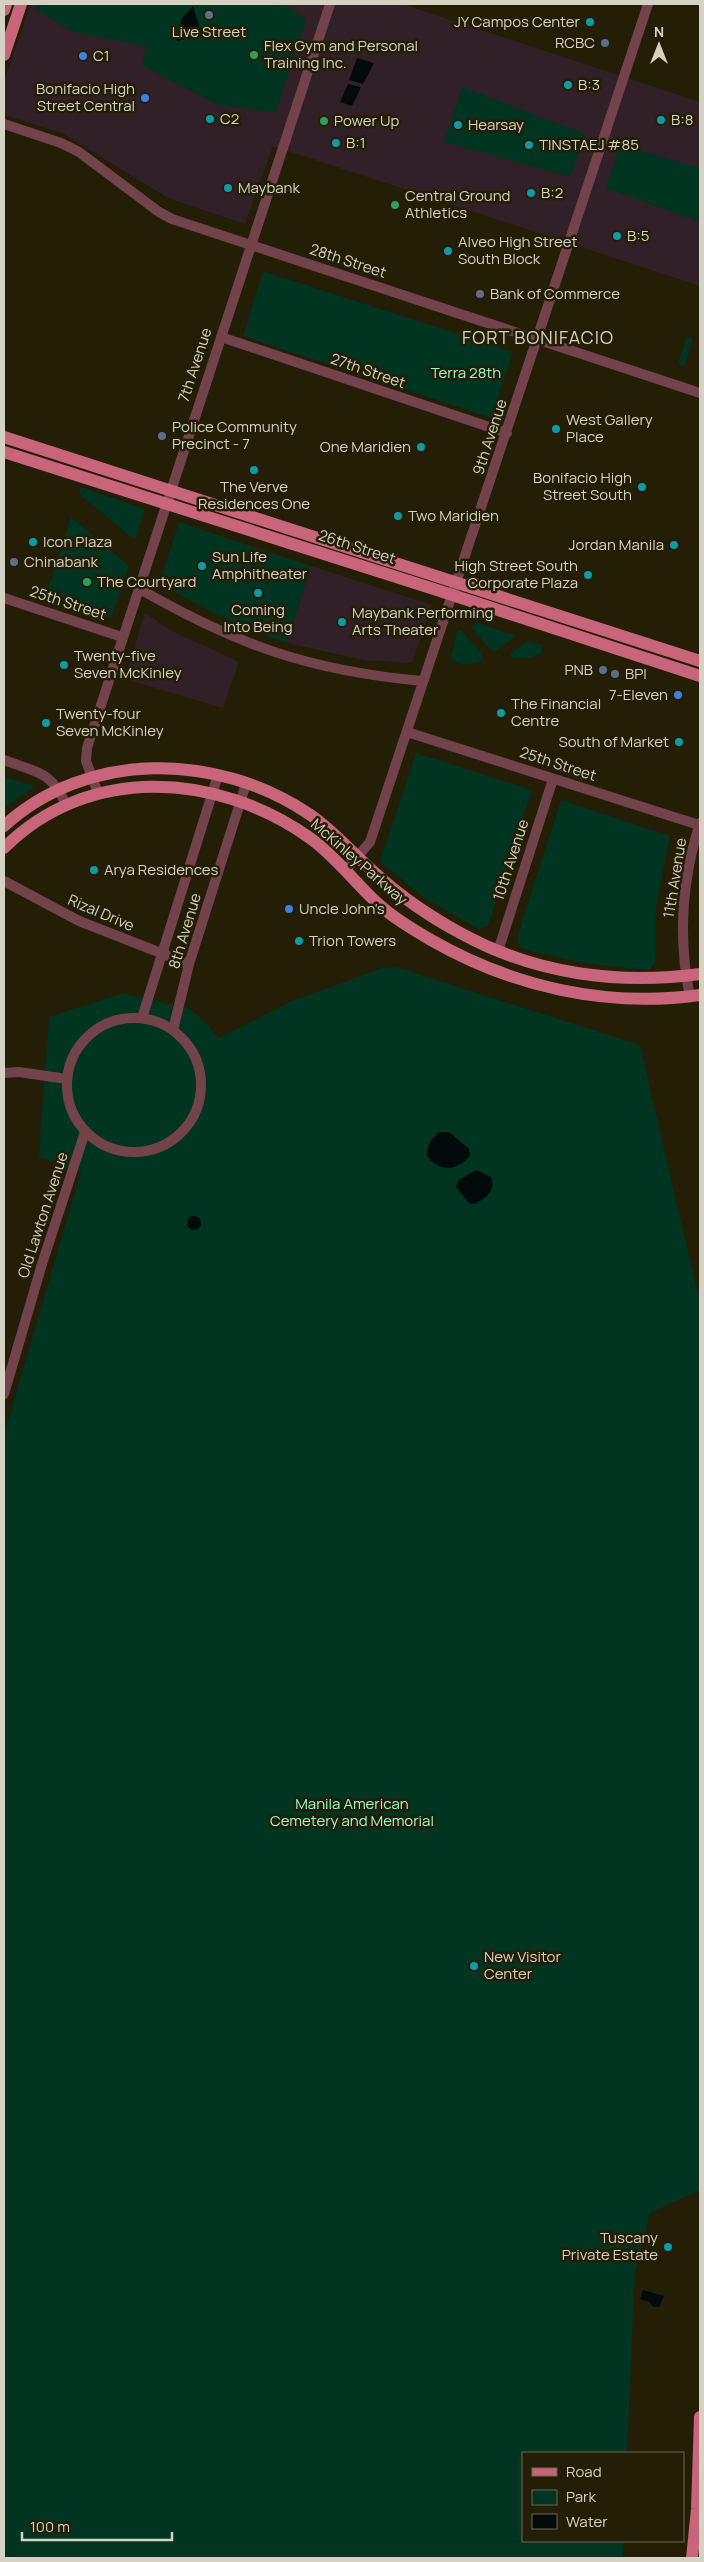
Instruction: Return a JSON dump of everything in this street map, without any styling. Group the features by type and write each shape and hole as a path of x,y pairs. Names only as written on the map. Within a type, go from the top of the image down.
{"main road":[{"path":"4,10 6,4"},
{"path":"4,55 21,4"},
{"name":"26th Street","path":"4,437 170,490 455,588 700,676"},
{"name":"26th Street","path":"4,452 166,504 700,661"},
{"name":"McKinley Parkway","path":"4,826 20,811 59,789 92,776 134,768 177,769 218,775 246,784 308,813 417,907 466,936 498,951 543,967 570,973 625,978 700,974"},
{"name":"McKinley Parkway","path":"4,848 30,825 66,805 98,793 133,786 158,785 212,793 240,801 272,815 312,839 376,902 405,923 457,954 510,977 564,992 602,997 632,999 695,996"},
{"path":"695,2556 700,2418"}],"street":[{"name":"7th Avenue","path":"98,793 86,761 87,748 330,4"},
{"name":"9th Avenue","path":"345,871 370,842 648,4"},
{"name":"28th Street","path":"4,124 74,149 159,212 172,218 700,393"},
{"name":"27th Street","path":"220,337 507,433"},
{"path":"138,588 215,630 266,651 350,672 424,681"},
{"name":"25th Street","path":"4,598 122,637"},
{"name":"25th Street","path":"407,732 700,824"},
{"path":"4,760 49,777 59,789 66,805"},
{"name":"8th Avenue","path":"142,1018 218,775"},
{"name":"10th Avenue","path":"498,951 553,779"},
{"name":"8th Avenue","path":"173,1030 189,964 246,784"},
{"name":"11th Avenue","path":"695,996 685,976 683,927 685,891 700,824"},
{"name":"Rizal Drive","path":"4,881 79,921 189,964"},
{"path":"142,1018 158,1022 173,1030 188,1046 198,1065 201,1076 200,1098 186,1127 170,1142 160,1147 134,1152 107,1147 85,1132 70,1107 67,1079 68,1068 77,1048 92,1033 110,1022 142,1018"},
{"path":"4,1073 19,1072 67,1079"},
{"name":"Old Lawton Avenue","path":"4,1394 42,1264 85,1132"}],"shaded area":[{"path":"31,4 402,4 700,102 700,286 273,146 245,224 168,198 62,133 4,115 4,81"},
{"path":"311,566 432,605 413,660 410,663 364,660 287,643"},
{"path":"145,613 172,631 239,662 223,708 125,679"}],"green space":[{"path":"38,4 282,4 306,19 276,112 273,112 218,105 142,65 147,47 71,31 36,10"},
{"path":"462,87 585,134 570,177 444,142"},
{"path":"620,145 700,168 700,222 606,188"},
{"name":"Terra 28th","path":"263,271 513,352 491,418 243,336"},
{"path":"687,337 693,339 684,366 678,364"},
{"path":"81,487 143,508 144,512 135,540 83,497 79,492"},
{"name":"The Courtyard","path":"71,517 129,566 111,618 45,598"},
{"path":"179,522 311,566 287,643 241,627 159,584"},
{"path":"476,622 514,637 495,652 485,644 472,627"},
{"path":"461,630 483,655 482,661 466,664 454,661 451,658 457,631"},
{"path":"528,641 541,645 541,653 530,658 511,658 511,653"},
{"path":"416,753 532,790 488,925 479,929 426,899 380,862"},
{"path":"4,777 35,786 4,808"},
{"path":"561,800 670,836 656,907 655,963 649,970 584,962 520,948 517,937"},
{"name":"Manila American Cemetery and Memorial","path":"396,967 640,1045 700,1303 700,2190 650,2213 635,2274 627,2452 522,2452 522,2542 623,2542 623,2558 4,2558 4,1435 81,1172 39,1157 49,1017 123,993 190,1009 219,1038 292,1001 383,968"}],"water":[{"path":"193,6 202,36 177,41 182,18"},
{"path":"357,58 374,63 363,84 349,80"},
{"path":"348,84 361,87 352,106 340,102"},
{"path":"439,1132 449,1132 469,1149 470,1156 459,1165 448,1168 432,1161 427,1156 428,1149 432,1140"},
{"path":"476,1170 491,1177 492,1186 487,1196 475,1204 469,1203 456,1187 459,1180"},
{"path":"191,1216 197,1216 201,1223 197,1230 191,1230 187,1226 187,1220"},
{"path":"643,2290 664,2296 659,2307 654,2307 649,2302 640,2299"}],"place":[{"name":"Live Street","path":"209,15"},
{"name":"JY Campos Center","path":"590,22"},
{"name":"RCBC","path":"605,43"},
{"name":"Flex Gym and Personal Training Inc.","path":"254,55"},
{"name":"C1","path":"83,56"},
{"name":"B:3","path":"568,85"},
{"name":"Bonifacio High Street Central","path":"145,98"},
{"name":"C2","path":"210,119"},
{"name":"B:8","path":"661,120"},
{"name":"Power Up","path":"324,121"},
{"name":"Hearsay","path":"458,125"},
{"name":"B:1","path":"336,143"},
{"name":"TINSTAEJ #85","path":"529,145"},
{"name":"Maybank","path":"228,188"},
{"name":"B:2","path":"531,193"},
{"name":"Central Ground Athletics","path":"395,205"},
{"name":"B:5","path":"617,236"},
{"name":"Alveo High Street South Block","path":"448,251"},
{"name":"Bank of Commerce","path":"480,294"},
{"name":"West Gallery Place","path":"556,429"},
{"name":"Police Community Precinct - 7","path":"162,436"},
{"name":"One Maridien","path":"421,447"},
{"name":"The Verve Residences One","path":"254,470"},
{"name":"Bonifacio High Street South","path":"642,487"},
{"name":"Two Maridien","path":"398,516"},
{"name":"Icon Plaza","path":"33,542"},
{"name":"Jordan Manila","path":"674,545"},
{"name":"Chinabank","path":"14,562"},
{"name":"Sun Life Amphitheater","path":"202,566"},
{"name":"High Street South Corporate Plaza","path":"588,575"},
{"name":"The Courtyard","path":"87,582"},
{"name":"Coming Into Being","path":"258,593"},
{"name":"Maybank Performing Arts Theater","path":"342,622"},
{"name":"Twenty-five Seven McKinley","path":"64,665"},
{"name":"PNB","path":"603,670"},
{"name":"BPI","path":"615,674"},
{"name":"7-Eleven","path":"678,695"},
{"name":"The Financial Centre","path":"501,713"},
{"name":"Twenty-four Seven McKinley","path":"46,723"},
{"name":"South of Market","path":"679,742"},
{"name":"Arya Residences","path":"94,870"},
{"name":"Uncle John's","path":"289,909"},
{"name":"Trion Towers","path":"299,941"},
{"name":"New Visitor Center","path":"474,1966"},
{"name":"Tuscany Private Estate","path":"668,2247"}],"district":[{"name":"FORT BONIFACIO","path":"538,338"}]}
